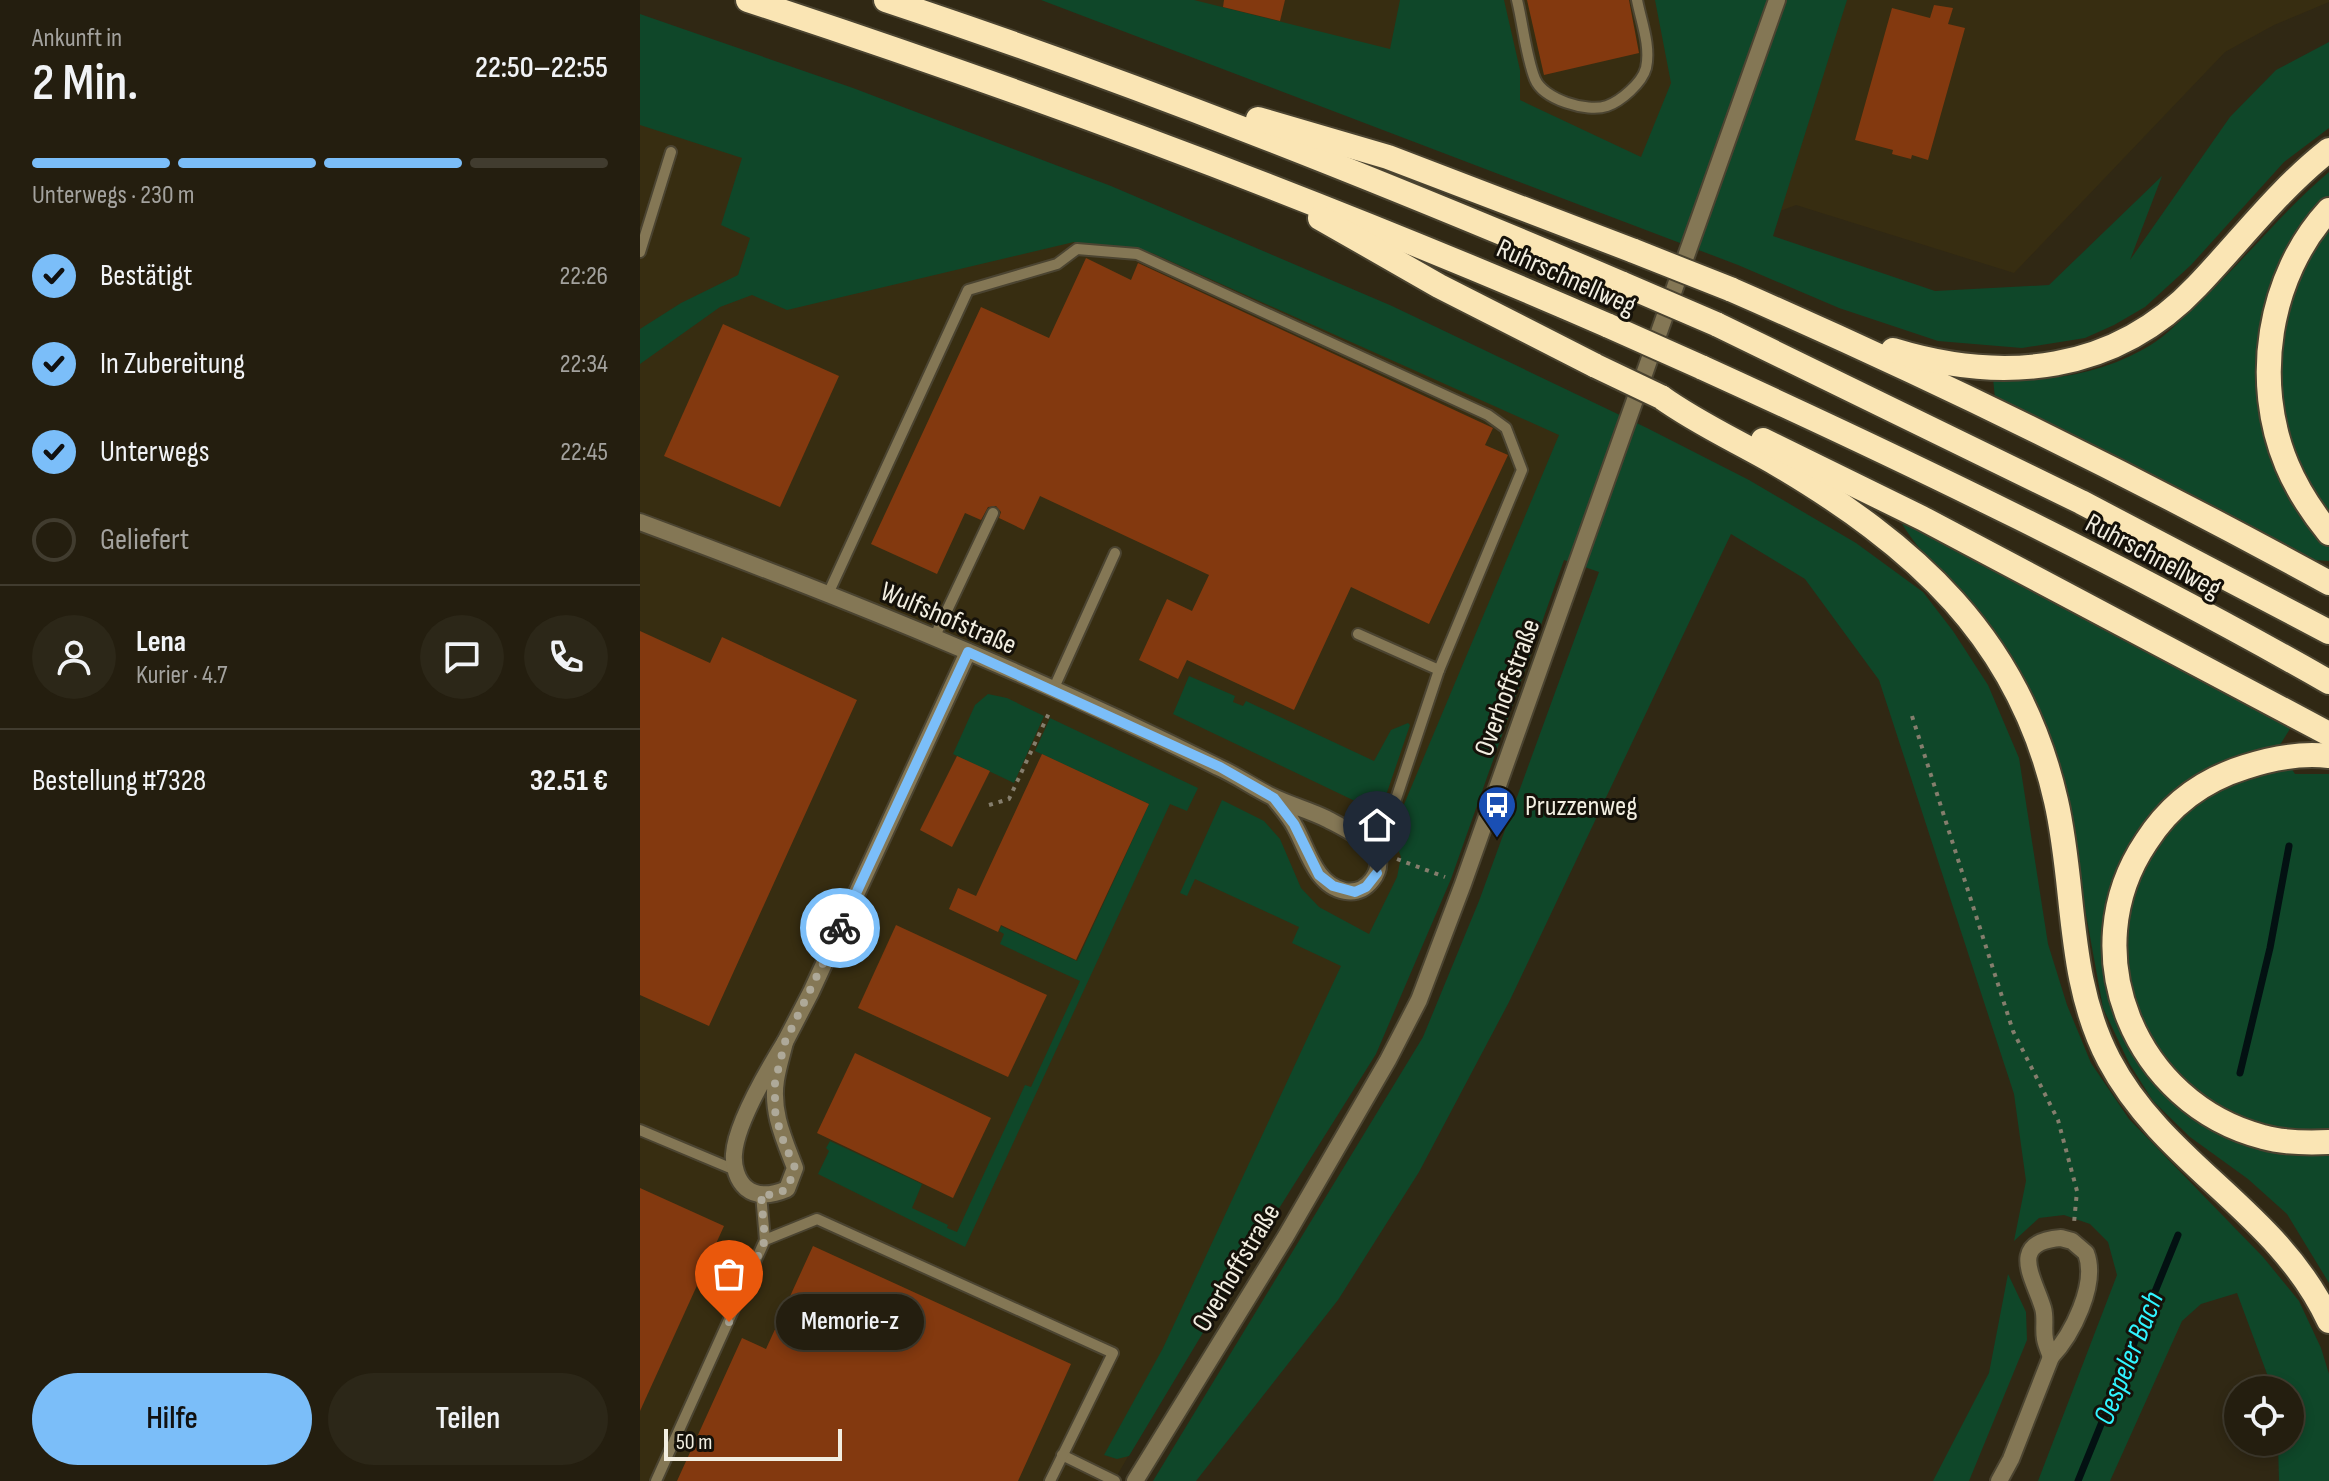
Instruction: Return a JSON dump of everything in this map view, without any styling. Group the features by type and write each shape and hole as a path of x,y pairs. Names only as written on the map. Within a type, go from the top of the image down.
{"highway":[{"name":"Ruhrschnellweg","path":"748,0 988,81 1222,167 1373,226 1609,326 1986,502 2329,682"},
{"name":"Ruhrschnellweg","path":"886,0 1263,135 1716,324 2056,489 2329,632"},
{"path":"1083,68 1388,157 1730,289 1875,353 2062,443 2329,583"},
{"path":"1773,308 1870,343 1941,361 2012,368 2075,361 2135,337 2181,303 2287,186 2329,150"},
{"path":"1222,167 1274,192 1439,286 1685,409 1817,488 1895,544 1954,600 1989,645 2015,688 2049,773 2062,831 2082,988 2108,1059 2130,1095 2178,1150 2276,1240 2314,1290 2329,1321"},
{"path":"2329,210 2307,240 2290,272 2278,307 2268,366 2270,398 2287,465 2302,495 2329,533"},
{"path":"1685,409 1740,428 1936,525 2329,734"},
{"path":"2329,756 2297,756 2256,763 2212,778 2181,800 2151,833 2128,874 2119,909 2114,950 2115,978 2124,1009 2151,1060 2170,1083 2197,1107 2242,1130 2287,1141 2329,1142"}],"street":[{"name":"Overhoffstraße","path":"1135,1481 1354,1120 1419,1000 1777,0"},
{"name":"Wulfshofstraße","path":"640,522 968,652 1220,767 1274,798 1348,830 1375,852 1380,861 1377,873 1366,887 1355,892 1333,886 1319,875 1294,824 1274,798"},
{"path":"785,1042 775,1082 775,1111 795,1168 787,1189 774,1195 761,1194 751,1192 742,1184 735,1170 734,1153 742,1126 768,1070 811,992 968,652"},
{"path":"1999,1481 2011,1459 2051,1357 2064,1343 2091,1280 2086,1253 2072,1241 2061,1238 2040,1243 2028,1257 2027,1265 2044,1311 2044,1338 2051,1357"}],"lane":[{"path":"1517,0 1536,82 1550,96 1579,107 1606,107 1629,91 1646,70 1648,50 1637,0"},
{"path":"640,252 671,152"},
{"path":"828,594 968,290 1057,264 1077,249 1137,254 1488,415 1506,428 1522,470 1439,670 1390,817 1375,852"},
{"path":"934,638 993,513"},
{"path":"1053,690 1115,553"},
{"path":"1358,634 1439,670"},
{"path":"640,1130 735,1170"},
{"path":"656,1481 765,1240 761,1194"},
{"path":"765,1240 817,1219 1113,1353 1050,1481"},
{"path":"1062,1455 1115,1481"}],"path":[{"path":"989,805 1009,799 1049,713"},
{"path":"1912,716 2013,1031 2058,1120 2077,1191 2072,1241"},
{"path":"1395,859 1452,880"}],"shaded area":[{"path":"1042,0 2329,2 2274,25 2225,52 2014,273 1796,205 1701,241"},
{"path":"640,112 1151,245 1571,433 1294,1165 1114,1481 640,1481"}],"green space":[{"path":"1041,0 1194,0 1390,49 1400,0 1504,0 1520,70 1520,100 1641,157 1671,83 1655,0 1847,0 1773,236 1935,291 2049,285 2162,176 2130,260 2230,117 2276,70 2329,42 2329,128 2284,162 2191,265 2145,307 2114,325 2085,338 2022,348 1938,341 1839,308 1738,265"},
{"path":"640,14 853,88 1111,186 1392,306 1749,480 1856,543 1923,592 1988,685 2019,758 2048,944 2067,1005 2091,1063 2129,1119 2263,1257 2299,1301 2321,1348 2329,1374 2329,1481 2279,1481 2278,1456 2304,1456 2304,1376 2268,1376 2237,1293 2201,1304 2182,1321 2110,1481 2038,1481 2117,1275 2108,1242 2090,1224 2064,1215 2039,1218 2014,1241 2026,1181 2014,1094 1879,680 1805,579 1731,534 1509,1002 1419,1172 1338,1300 1196,1481 1153,1481 1423,1037 1479,901 1599,572 1564,560 1451,879 1376,1054 1129,1456 1117,1459 1104,1455 1163,1348 1341,966 1292,943 1299,927 1195,879 1187,896 1180,893 1222,800 1264,821 1280,839 1301,888 1319,907 1369,934 1397,877 1401,857 1392,833 1559,435 1152,253 1074,242 787,310 752,295 720,307 640,364 640,329 681,303 738,275 750,238 721,225 742,158 640,125"},
{"path":"2329,172 2329,561 2300,559 1995,399 1993,378 2051,378 2089,371 2125,359 2155,342 2208,294"},
{"path":"1902,524 1931,533 2293,724 2278,748 2295,774 2329,774 2329,1283 2287,1214 2248,1179 2190,1137 2153,1101 2129,1063 2103,1008 2073,843 1995,634 1923,553"},
{"path":"1189,676 1235,696 1233,702 1243,706 1246,701 1374,761 1391,730 1408,723 1410,725 1380,813 1173,714"},
{"path":"988,694 1007,698 1044,716 1014,783 953,754 975,705"},
{"path":"1050,718 1198,788 1187,811 1170,804 965,1247 818,1174 829,1151 826,1148 830,1141 922,1184 912,1208 957,1232 1025,1085 1031,1087 1080,981 1000,944 1004,934 999,931 1001,926 1077,961 1149,804 1035,751"},
{"path":"2008,1274 2026,1312 2027,1340 1969,1481 1933,1481 1989,1373"}],"building":[{"path":"1224,0 1285,0 1280,21 1223,7"},
{"path":"1527,0 1629,0 1639,53 1544,75"},
{"path":"1934,5 1953,8 1948,24 1965,28 1928,160 1892,154 1893,150 1855,140 1892,8 1930,18"},
{"path":"1086,258 1131,280 1138,263 1493,428 1485,445 1508,455 1429,624 1351,587 1294,710 1187,660 1178,679 1139,660 1167,599 1192,611 1209,575 1040,496 1024,530 999,518 1001,512 996,506 988,507 981,520 965,513 937,574 871,544 981,307 1049,338"},
{"path":"723,324 839,376 780,507 664,456"},
{"path":"640,631 710,663 722,637 857,700 709,1026 640,995"},
{"path":"1042,754 1149,804 1076,960 1001,925 998,932 949,909 958,888 976,896"},
{"path":"957,756 990,771 952,847 920,830"},
{"path":"896,925 1047,995 1008,1077 858,1008"},
{"path":"855,1053 991,1118 953,1198 817,1133"},
{"path":"640,1188 724,1226 640,1411"},
{"path":"813,1246 1071,1364 1018,1481 677,1481 742,1338 766,1349"}],"waterway":[{"name":"Oespeler Bach","path":"2240,1073 2270,948 2289,846"},
{"name":"Oespeler Bach","path":"2078,1481 2178,1235"}],"way so far":[{"path":"729,1322 765,1240 761,1194 774,1195 787,1189 795,1168 775,1111 775,1082 785,1042 840,928"}],"place":[{"name":"Pruzzenweg","path":"1497,839"},
{"name":"Memorie-z","path":"729,1322"}],"route":[{"path":"840,928 968,652 1220,767 1274,798 1294,824 1319,875 1333,886 1355,892 1366,887 1377,873"}]}
